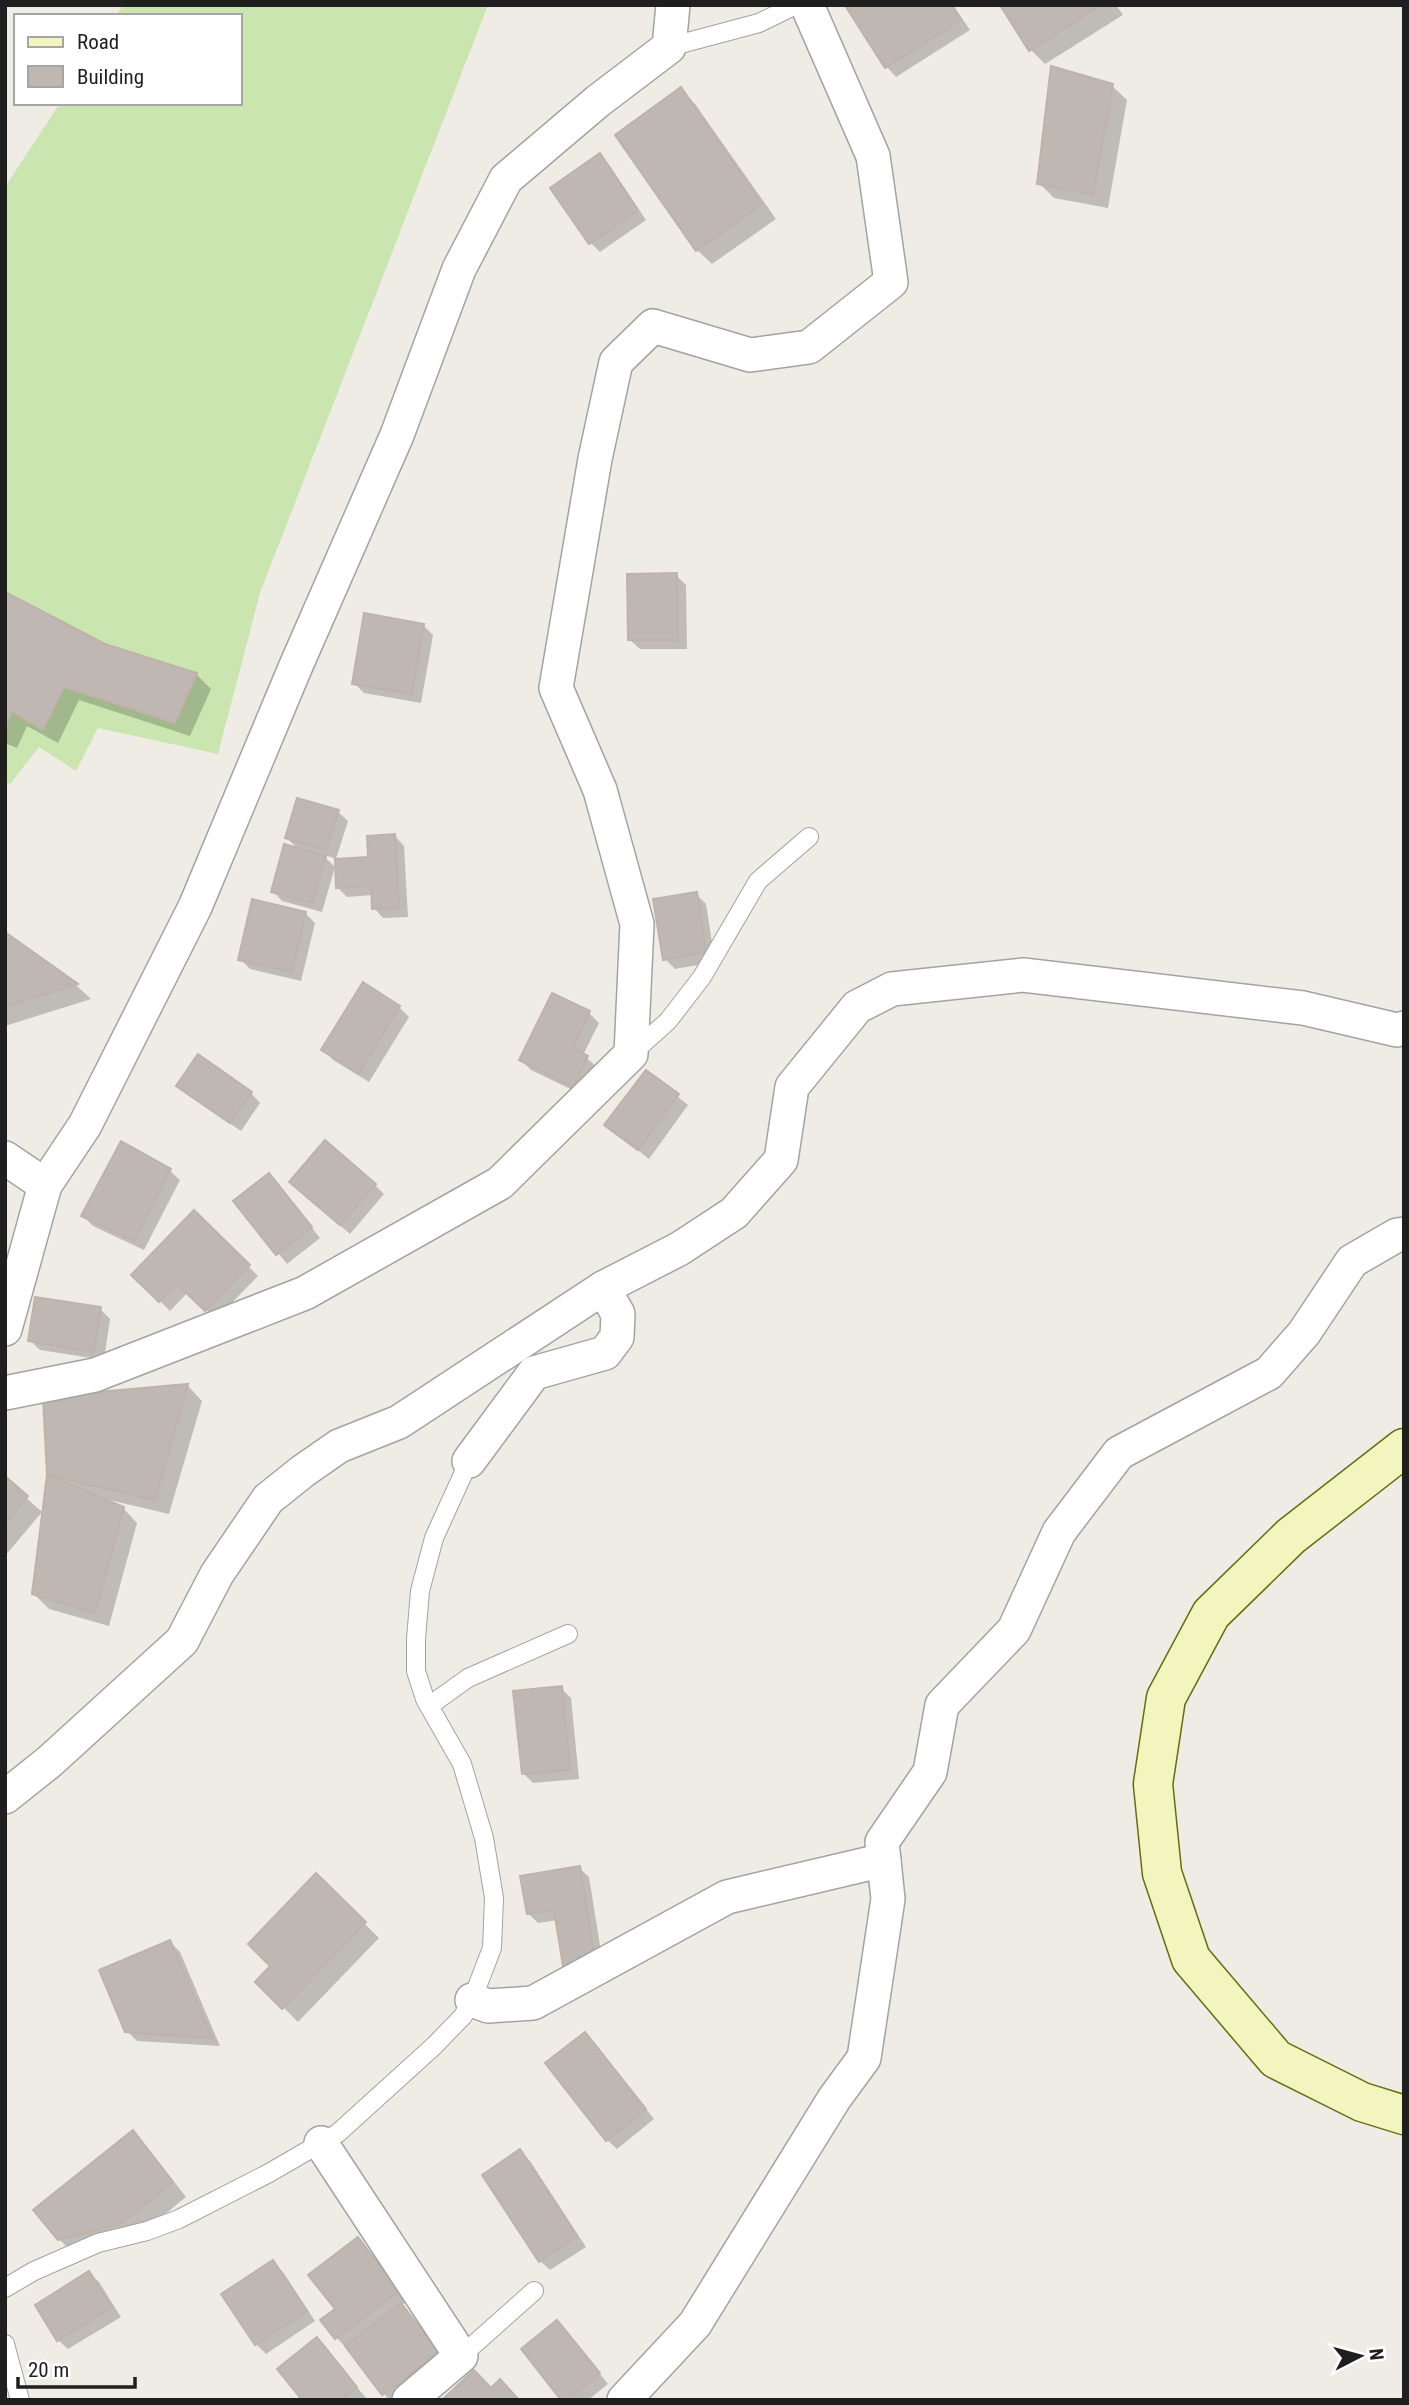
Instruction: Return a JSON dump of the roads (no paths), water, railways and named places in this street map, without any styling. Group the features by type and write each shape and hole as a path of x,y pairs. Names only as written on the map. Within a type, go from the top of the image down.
{"street":[{"path":"5,1329 45,1185 85,1125 195,907 397,435 459,269 506,179 598,101 669,47 673,5"},
{"path":"5,1393 95,1375 305,1293 500,1183 631,1054 637,924 600,790 556,688 595,458 616,362 653,326 750,355 809,347 891,282 873,156 807,5"},
{"path":"5,1797 49,1762 182,1640 217,1574 268,1499 339,1446 399,1422 603,1288 679,1250 734,1213 781,1160 792,1087 857,1007 892,989 1023,975 1303,1008 1397,1030 1404,1028"},
{"path":"5,1158 45,1185"},
{"path":"624,2400 695,2325 834,2099 864,2058 888,1899 882,1842 930,1772 942,1705 1014,1630 1059,1532 1119,1453 1269,1373 1304,1333 1352,1262 1397,1235 1404,1234"},
{"path":"469,1461 534,1373 605,1353 617,1337 618,1314 603,1288"},
{"path":"1404,1448 1290,1536 1211,1614 1166,1698 1153,1784 1162,1873 1191,1959 1276,2059 1362,2102 1404,2115"},
{"path":"472,2000 488,2006 533,2003 727,1897 884,1860"},
{"path":"321,2143 461,2356 409,2400"}],"lane":[{"path":"669,47 759,23 796,5"},
{"path":"631,1054 668,1021 702,977 758,881 809,837"},
{"path":"5,2288 34,2271 98,2243 147,2231 179,2219 269,2173 338,2133 434,2046 463,2015 472,2000 492,1948 494,1898 484,1838 462,1764 429,1706 416,1671 420,1591 434,1538 469,1461"},
{"path":"429,1706 468,1678 568,1634"},
{"path":"461,2356 534,2291"},
{"path":"5,2344 20,2400"}]}
